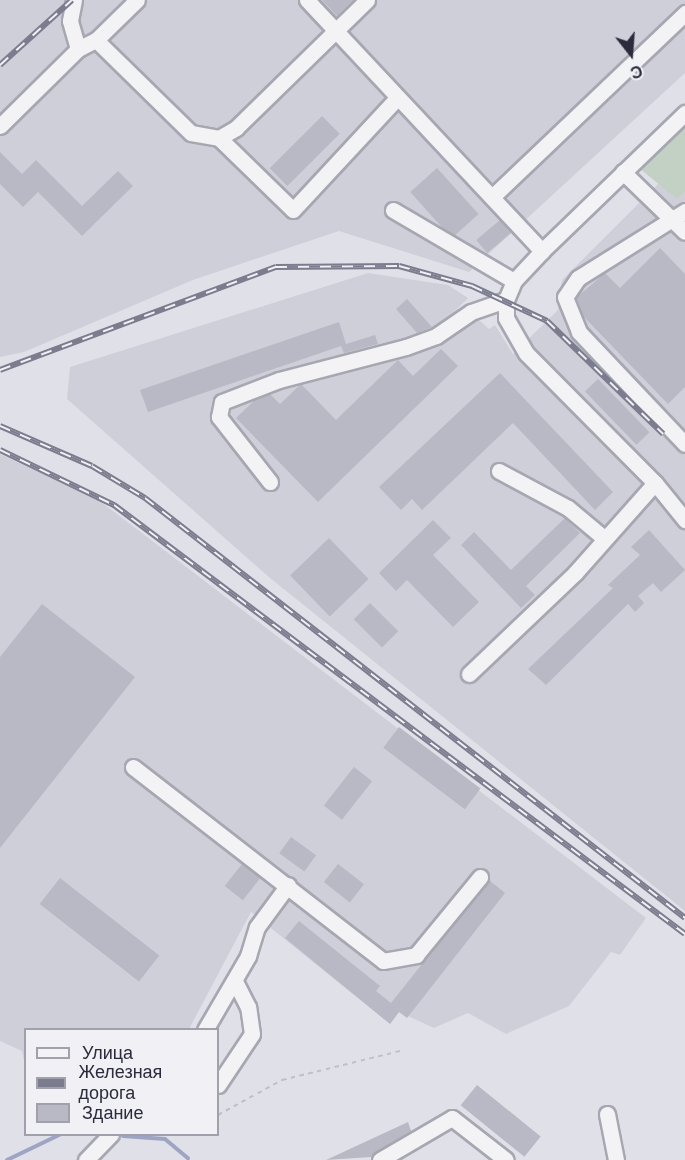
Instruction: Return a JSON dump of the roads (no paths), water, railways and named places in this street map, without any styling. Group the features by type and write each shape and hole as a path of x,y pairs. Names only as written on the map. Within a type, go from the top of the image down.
{"street":[{"path":"74,0 70,21 78,49"},
{"path":"0,126 78,49 96,40 137,0"},
{"path":"307,0 542,250"},
{"path":"219,138 236,128 367,0"},
{"path":"492,197 685,13"},
{"path":"96,40 191,133 219,138 293,210 398,98"},
{"path":"685,113 542,250 514,281 506,300 506,318 526,353 655,483 685,520"},
{"path":"623,172 682,222 599,264 565,297 579,332 685,444"},
{"path":"393,210 514,281"},
{"path":"270,482 219,417 222,402 279,380 406,347 436,336 471,312 506,300"},
{"path":"499,471 568,508 605,539"},
{"path":"469,674 605,539 655,483"},
{"path":"133,767 288,885 383,961 395,963 416,955 480,877"},
{"path":"206,1028 234,980 257,927 288,885"},
{"path":"219,1084 252,1034 248,1007 234,980"},
{"path":"607,1114 616,1160"},
{"path":"380,1160 452,1118 506,1160"},
{"path":"86,1160 109,1136"}],"waterway":[{"path":"7,1160 57,1136"},
{"path":"123,1136 165,1139 188,1158"}],"railway":[{"path":"0,65 72,0"},
{"path":"0,370 276,267 399,266 472,286 547,321 663,434"},
{"path":"0,426 92,466 145,498 685,918"},
{"path":"0,450 114,505 685,934"}]}
